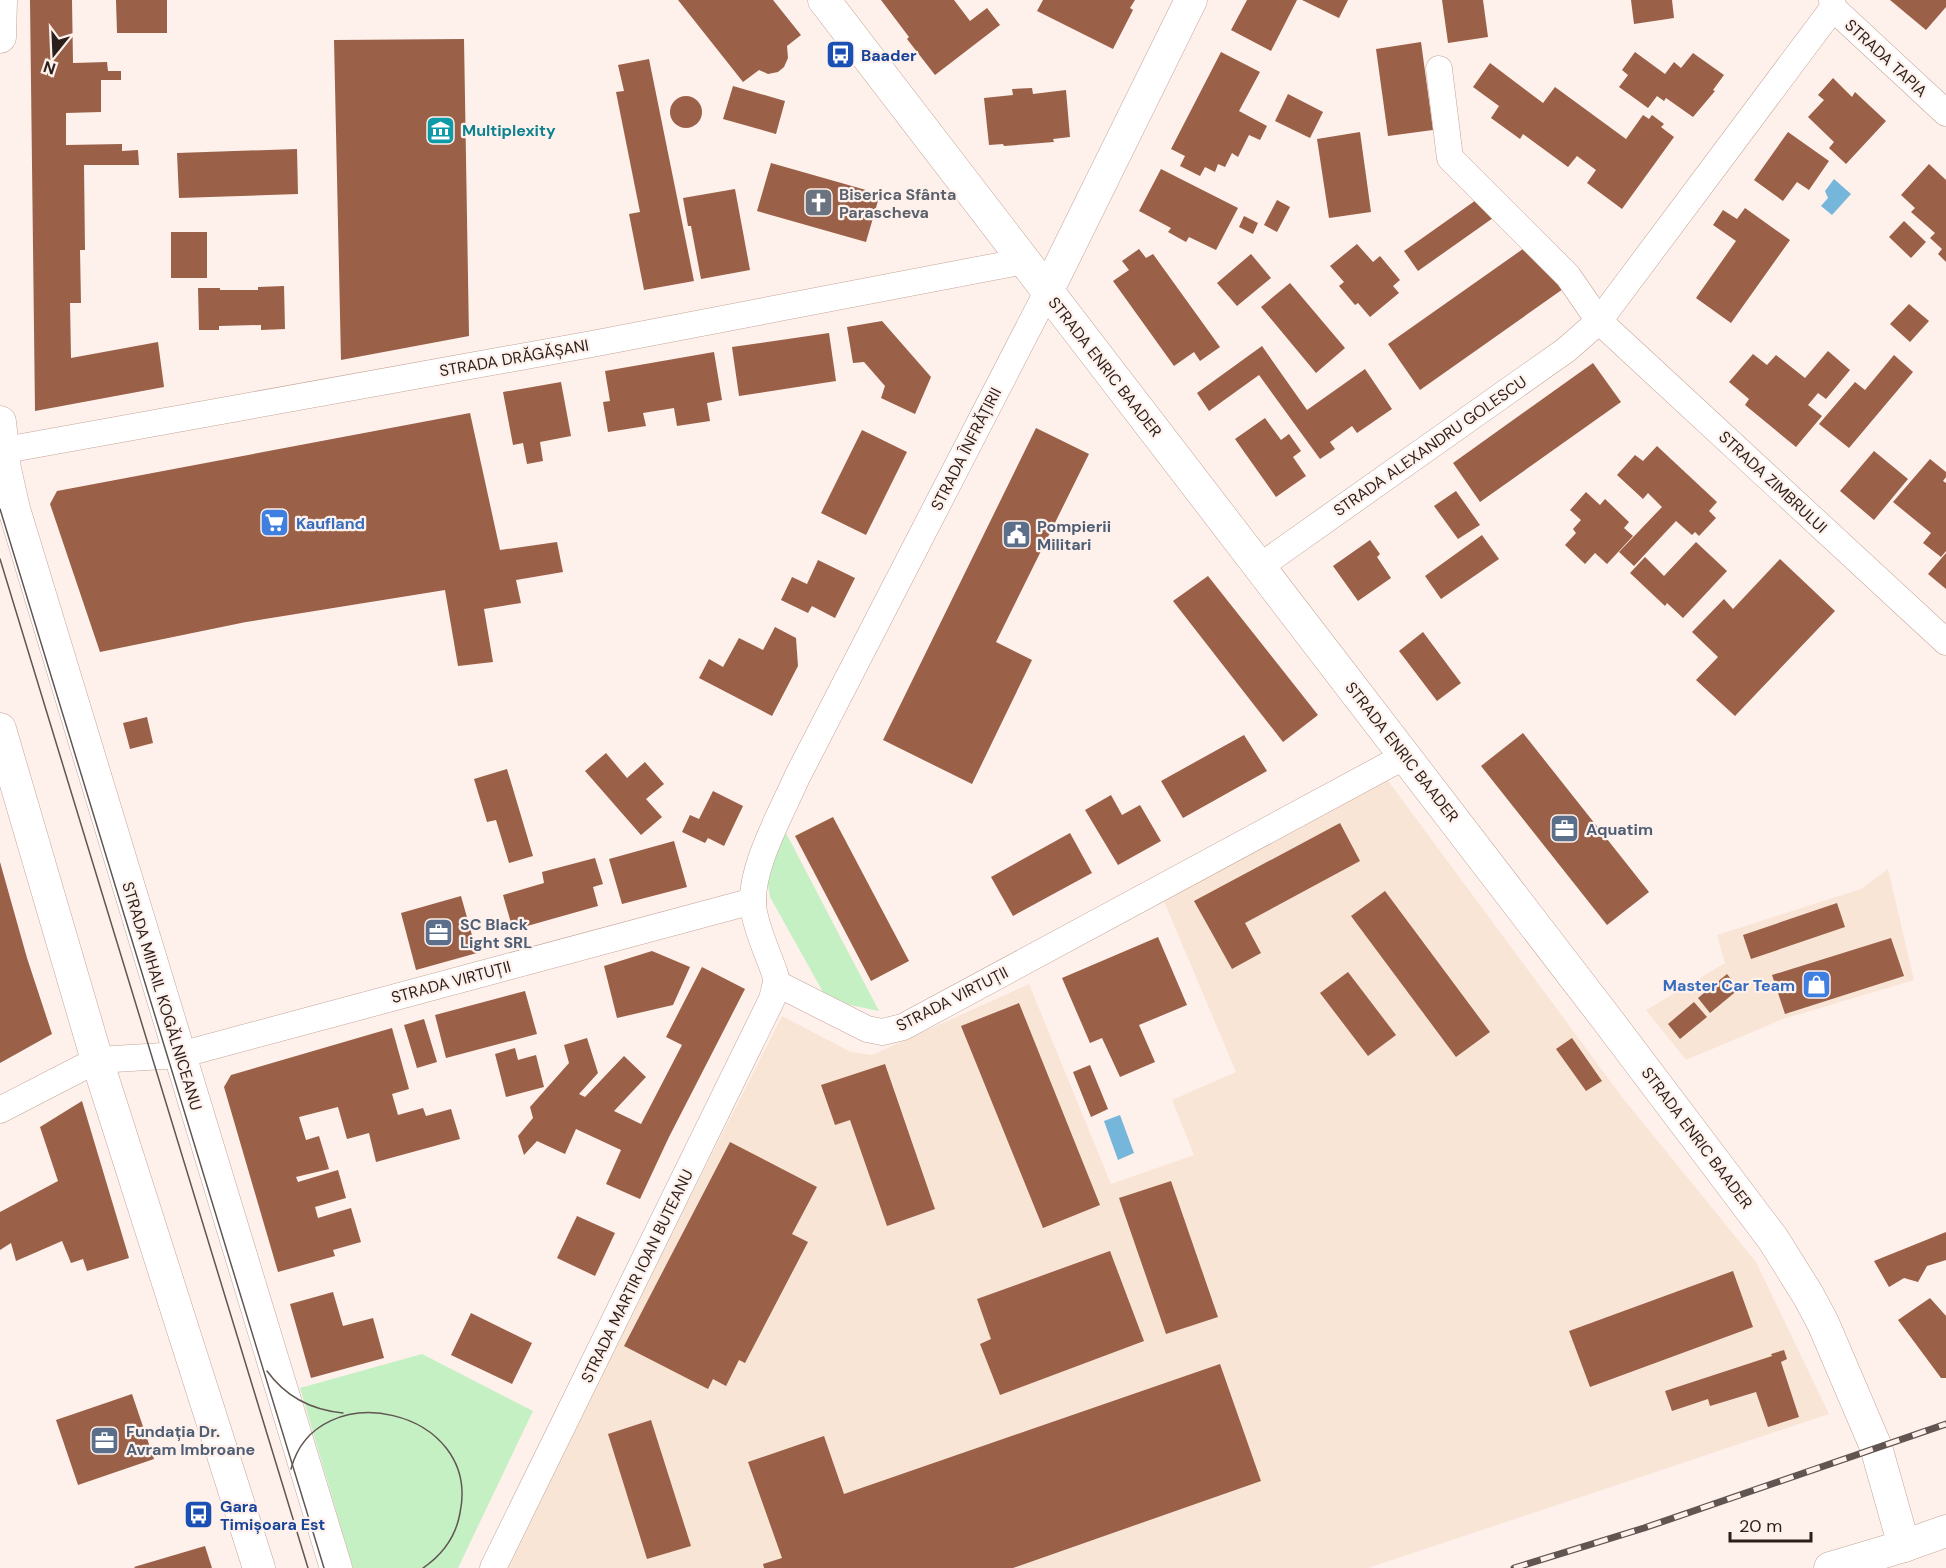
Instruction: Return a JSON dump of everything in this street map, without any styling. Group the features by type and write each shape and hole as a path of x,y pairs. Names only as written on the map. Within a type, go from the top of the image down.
{"street":[{"path":"0,37 1,0"},
{"name":"STRADA ENRIC BAADER","path":"824,0 1649,1074 1773,1239 1823,1323 1876,1447 1904,1546"},
{"name":"STRADA ÎNFRĂȚIRII","path":"753,901 758,868 797,777 1047,292 1191,0"},
{"name":"STRADA TAPIA","path":"1832,4 1946,113"},
{"name":"STRADA ALEXANDRU GOLESCU","path":"1259,567 1566,350 1599,321 1832,4"},
{"path":"1438,69 1450,158 1568,276 1599,321"},
{"name":"STRADA DRĂGĂȘANI","path":"1,441 592,344 1024,261"},
{"name":"STRADA ZIMBRULUI","path":"1599,321 1946,642"},
{"name":"STRADA MIHAIL KOGĂLNICEANU","path":"1,441 14,509 336,1568"},
{"path":"0,729 7,773 259,1568"},
{"name":"STRADA VIRTUȚII","path":"776,983 867,1029 882,1032 903,1027 1405,756"},
{"path":"753,901 754,912 776,983"},
{"name":"STRADA VIRTUȚII","path":"97,1059 180,1055 753,901"},
{"name":"STRADA MARTIR IOAN BUTEANU","path":"493,1568 767,1013 776,983"},
{"path":"0,1110 97,1059"},
{"path":"1830,1568 1946,1531"}],"shaded area":[{"path":"1386,778 1622,1097 1756,1262 1829,1414 1368,1568 502,1568 782,1016 851,1052 872,1055 1029,984 1111,1184 1194,1155 1172,1100 1236,1072 1163,899"},
{"path":"1888,869 1914,980 1783,1019 1686,1060 1646,1010 1725,963 1717,935 1861,889"}],"green space":[{"path":"786,833 879,1011 850,1005 823,992 770,897 767,879 771,862"},
{"path":"422,1354 533,1411 458,1568 353,1568 300,1388"}],"water":[{"path":"1834,179 1851,194 1832,215 1821,206 1828,198 1825,191"},
{"path":"1120,1115 1134,1153 1118,1160 1104,1121"}],"building":[{"path":"30,0 72,0 73,63 107,62 108,71 121,71 121,80 101,80 101,112 66,113 66,145 122,144 122,151 138,150 139,165 84,165 85,250 80,250 81,303 70,303 71,358 158,342 164,387 35,411"},
{"path":"116,0 167,0 167,33 117,33"},
{"path":"678,0 773,0 801,35 787,46 788,58 784,67 778,72 768,74 759,70 743,82"},
{"path":"881,0 954,0 970,21 987,8 1000,25 935,75"},
{"path":"1043,0 1135,0 1130,8 1133,10 1113,49 1037,11"},
{"path":"1247,0 1297,0 1271,51 1231,30"},
{"path":"1302,0 1348,0 1339,18"},
{"path":"1442,0 1483,0 1488,37 1448,43"},
{"path":"1631,0 1672,0 1674,18 1634,24"},
{"path":"1890,0 1946,0 1946,7 1926,30"},
{"path":"464,39 469,336 341,360 334,40"},
{"path":"1421,42 1433,130 1388,136 1376,49"},
{"path":"1221,52 1260,72 1239,111 1267,126 1260,140 1249,135 1238,157 1232,153 1225,167 1218,164 1215,172 1205,167 1200,176 1180,166 1185,156 1171,149"},
{"path":"1635,52 1665,74 1674,62 1681,68 1693,53 1724,75 1713,90 1715,91 1693,117 1666,98 1664,101 1657,96 1648,108 1619,87 1628,75 1622,70"},
{"path":"649,59 694,281 644,290 629,214 640,212 616,92 624,91 618,65"},
{"path":"1490,63 1543,103 1555,87 1626,139 1643,115 1649,119 1652,115 1664,124 1661,127 1674,137 1622,209 1587,183 1596,170 1577,156 1568,167 1523,134 1520,139 1491,118 1499,106 1473,87"},
{"path":"1833,78 1852,97 1855,92 1886,121 1846,164 1829,148 1834,142 1808,117 1824,100 1818,95"},
{"path":"733,86 785,101 776,134 723,119"},
{"path":"1032,88 1033,94 1066,90 1070,137 1053,139 1054,142 989,145 984,98 1013,95 1012,89"},
{"path":"1288,94 1323,112 1310,138 1275,121"},
{"path":"686,96 697,101 702,112 697,123 686,128 675,123 670,112 675,101"},
{"path":"1360,132 1371,212 1329,218 1317,139"},
{"path":"1788,132 1829,161 1809,190 1797,182 1783,201 1754,180"},
{"path":"297,149 298,194 179,198 177,153"},
{"name":"Biserica Sfânta Parascheva","path":"771,163 880,194 866,242 757,211"},
{"path":"1929,164 1946,180 1946,262 1938,254 1942,249 1930,238 1935,233 1911,212 1915,208 1901,195"},
{"path":"1161,169 1238,208 1216,250 1189,237 1186,242 1168,232 1171,228 1139,211"},
{"path":"735,189 750,270 701,279 683,198"},
{"path":"1479,198 1493,218 1418,271 1404,251"},
{"path":"1277,200 1290,207 1277,232 1264,225"},
{"path":"1745,208 1790,240 1731,323 1696,298 1736,241 1713,225 1723,210 1737,219"},
{"path":"1244,216 1258,223 1253,234 1239,227"},
{"path":"1904,221 1926,242 1911,258 1889,237"},
{"path":"171,232 207,232 207,278 171,278"},
{"path":"1357,244 1373,262 1380,256 1400,280 1393,286 1399,293 1370,317 1358,303 1355,305 1339,286 1344,282 1330,266"},
{"path":"1530,244 1563,289 1420,390 1388,344"},
{"path":"1139,249 1146,258 1153,254 1220,347 1200,361 1194,352 1174,366 1113,281 1129,270 1122,261"},
{"path":"1251,254 1271,278 1237,306 1217,283"},
{"path":"1290,283 1345,348 1316,373 1261,307"},
{"path":"284,286 285,329 261,330 261,325 219,326 219,330 199,330 198,288 258,290 258,287"},
{"path":"1909,304 1929,321 1910,342 1890,324"},
{"path":"882,321 931,377 915,414 881,398 885,386 864,362 853,363 847,327"},
{"path":"829,333 836,381 739,396 732,347"},
{"path":"1262,346 1307,410 1365,369 1392,409 1357,433 1352,426 1330,442 1335,449 1320,459 1259,375 1209,411 1197,393"},
{"path":"1828,351 1850,370 1826,399 1818,393 1808,405 1822,416 1796,447 1745,405 1749,399 1729,382 1753,354 1767,365 1776,355 1805,378"},
{"path":"714,352 722,400 707,403 710,421 677,426 674,408 643,413 646,426 608,432 603,402 610,401 605,371"},
{"path":"1894,355 1913,372 1849,448 1819,424 1855,382 1865,390"},
{"path":"1593,363 1621,402 1480,502 1453,463"},
{"path":"561,382 571,436 540,442 543,461 527,464 523,443 513,445 503,392"},
{"name":"Kaufland","path":"470,413 500,550 557,542 563,572 516,580 521,603 484,609 493,662 458,666 445,590 246,622 100,652 50,504 57,491"},
{"path":"1265,418 1281,440 1289,434 1301,451 1293,457 1306,476 1276,497 1235,439"},
{"path":"1036,428 1089,454 996,642 1032,660 972,784 883,740"},
{"path":"862,430 907,452 866,535 821,513"},
{"path":"1657,446 1717,502 1709,511 1716,518 1699,536 1695,532 1692,535 1676,521 1634,566 1619,552 1662,507 1648,493 1643,499 1617,475 1635,455 1643,461"},
{"path":"1874,451 1908,479 1874,520 1840,491"},
{"path":"1930,459 1946,472 1943,481 1946,483 1946,551 1941,557 1923,543 1931,533 1893,502"},
{"path":"1456,491 1480,525 1458,539 1434,506"},
{"path":"1586,492 1600,505 1605,499 1629,522 1624,528 1633,536 1607,564 1595,553 1585,564 1565,545 1576,533 1573,529 1581,520 1570,510"},
{"path":"1482,535 1499,559 1441,599 1425,576"},
{"path":"1370,540 1380,554 1377,557 1391,578 1358,601 1333,566"},
{"path":"1696,542 1727,571 1683,618 1667,603 1665,606 1630,573 1645,557 1664,576"},
{"path":"1946,553 1946,589 1928,574"},
{"path":"1780,559 1835,611 1735,716 1696,680 1718,657 1692,632 1724,599 1733,609"},
{"path":"818,560 855,578 835,618 812,606 808,613 781,600 792,577 807,584"},
{"path":"1208,576 1318,715 1283,742 1173,601"},
{"path":"775,627 796,638 798,666 772,716 699,678 709,659 723,667 739,638 763,650"},
{"path":"1423,632 1461,683 1437,701 1399,651"},
{"path":"147,717 153,743 130,749 123,723"},
{"name":"Aquatim","path":"1523,733 1649,892 1607,925 1481,766"},
{"path":"1244,735 1267,771 1183,818 1161,781"},
{"path":"606,753 627,778 645,762 664,784 646,799 662,817 641,835 585,771"},
{"path":"507,769 533,856 509,863 496,820 487,822 474,779"},
{"path":"713,791 743,806 724,846 708,838 705,843 682,832 690,815 699,819"},
{"path":"1111,795 1122,815 1140,805 1161,841 1118,865 1085,810"},
{"path":"833,817 909,961 871,981 795,836"},
{"path":"1340,823 1360,861 1245,923 1261,953 1232,969 1194,901"},
{"path":"1070,833 1092,873 1013,916 991,877"},
{"path":"674,841 687,887 622,904 609,859"},
{"path":"595,858 603,884 593,887 598,906 513,930 503,895 544,883 542,872"},
{"path":"0,862 27,958 52,1034 0,1063"},
{"path":"1385,891 1490,1032 1456,1057 1351,916"},
{"name":"SC Black Light SRL","path":"461,896 477,953 416,970 401,913"},
{"path":"1837,903 1845,927 1751,959 1743,935"},
{"path":"1158,937 1187,1005 1139,1025 1155,1062 1120,1077 1102,1038 1090,1043 1062,978"},
{"path":"1891,938 1904,976 1785,1014 1772,975"},
{"path":"652,951 690,967 673,1005 617,1018 604,966"},
{"path":"702,967 745,989 640,1199 606,1184 621,1150 576,1129 565,1154 537,1141 524,1155 518,1136 533,1118 530,1107 569,1063 564,1045 587,1038 598,1073 579,1094 585,1097 624,1056 646,1077 614,1111 641,1124 682,1045 666,1037"},
{"path":"1348,972 1396,1035 1368,1056 1320,993"},
{"path":"1727,974 1739,989 1710,1013 1698,998"},
{"path":"525,991 537,1034 446,1058 435,1015"},
{"path":"1694,1002 1707,1017 1680,1039 1668,1024"},
{"path":"1019,1003 1100,1205 1043,1228 961,1026"},
{"path":"424,1019 437,1062 417,1068 404,1025"},
{"path":"392,1028 409,1089 392,1094 398,1115 423,1108 426,1116 451,1109 460,1139 376,1162 369,1133 347,1139 338,1107 299,1117 306,1140 319,1136 329,1169 296,1177 298,1182 338,1170 346,1198 315,1207 318,1218 351,1208 361,1242 333,1250 335,1256 278,1272 224,1087 231,1075"},
{"path":"1572,1038 1602,1081 1586,1091 1556,1049"},
{"path":"515,1048 518,1060 536,1055 544,1087 506,1097 495,1054"},
{"path":"885,1064 935,1209 887,1226 850,1120 835,1125 821,1085"},
{"path":"1090,1065 1108,1109 1091,1117 1073,1072"},
{"path":"82,1101 129,1258 87,1271 83,1259 71,1263 62,1241 16,1261 11,1243 0,1250 0,1212 58,1181 40,1127"},
{"path":"730,1142 817,1187 792,1234 808,1242 745,1363 739,1360 726,1386 713,1379 708,1389 624,1346"},
{"path":"1171,1181 1218,1317 1166,1334 1119,1198"},
{"path":"577,1216 615,1233 595,1276 557,1258"},
{"path":"1946,1232 1946,1260 1927,1266 1918,1282 1904,1278 1889,1287 1874,1261"},
{"path":"1110,1251 1144,1341 1000,1395 980,1344 991,1339 977,1299"},
{"path":"1733,1271 1753,1327 1590,1387 1569,1331"},
{"path":"333,1292 343,1326 373,1318 384,1358 311,1378 290,1304"},
{"path":"1930,1298 1946,1316 1946,1378 1941,1378 1898,1320"},
{"path":"471,1313 532,1343 512,1384 451,1355"},
{"path":"1784,1350 1787,1359 1781,1362 1799,1417 1768,1427 1756,1392 1710,1406 1708,1399 1672,1411 1665,1391"},
{"path":"1220,1364 1261,1481 1013,1568 764,1568 763,1564 782,1558 748,1462 824,1436 844,1494"},
{"name":"Fundația Dr. Avram Imbroane","path":"132,1394 154,1459 78,1485 56,1420"},
{"path":"651,1420 691,1546 647,1559 608,1434"},
{"path":"205,1546 212,1568 134,1567"}],"tram line":[{"path":"0,509 324,1568"},
{"path":"0,559 308,1568"},
{"path":"267,1371 282,1388 300,1400 321,1409 343,1413"},
{"path":"291,1469 306,1439 331,1421 361,1413 393,1416 423,1428 446,1448 460,1477 460,1513 452,1537 442,1551 423,1568"}],"railway":[{"path":"1514,1568 1644,1528 1946,1424"}],"place":[{"name":"Baader","path":"840,55"},
{"name":"Multiplexity","path":"441,130"},
{"name":"Biserica Sfânta Parascheva","path":"818,203"},
{"name":"Kaufland","path":"275,523"},
{"name":"Pompierii Militari","path":"1016,535"},
{"name":"Aquatim","path":"1565,829"},
{"name":"SC Black Light SRL","path":"439,933"},
{"name":"Master Car Team","path":"1816,985"},
{"name":"Fundația Dr. Avram Imbroane","path":"105,1440"},
{"name":"Gara Timișoara Est","path":"199,1515"}]}
